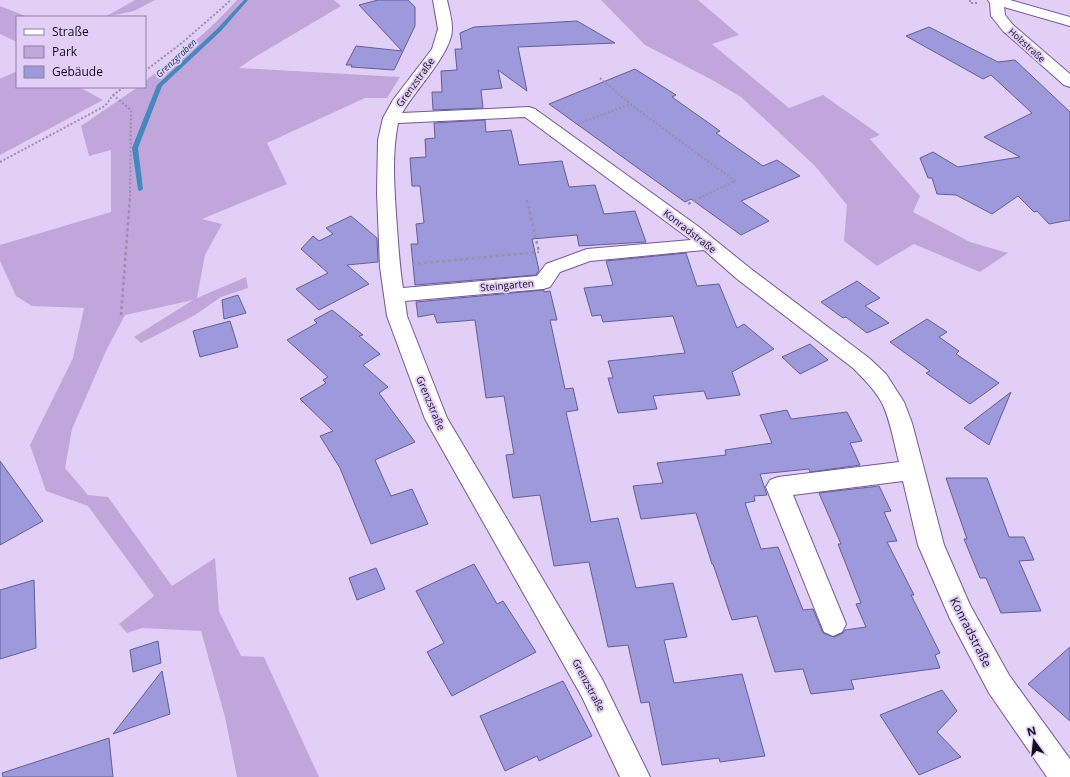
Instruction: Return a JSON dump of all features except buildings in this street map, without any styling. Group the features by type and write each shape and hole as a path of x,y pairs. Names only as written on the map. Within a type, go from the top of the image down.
{"street":[{"name":"Grenzstraße","path":"440,0 445,29 438,50 401,100 391,118 386,140 386,193 390,267 397,316 436,419 592,688 635,777"},
{"path":"998,1 1070,22"},
{"name":"Holzstraße","path":"998,1 998,16 1008,28 1070,82"},
{"name":"Konradstraße","path":"391,118 529,112 668,213 744,274 848,352 878,380 893,402 901,423 931,545 959,611 999,684 1065,777"},
{"name":"Steingarten","path":"394,295 543,282 553,268 586,255 708,244"},
{"path":"833,624 778,486 913,470"}],"path":[{"path":"146,70 183,42 231,0"},
{"path":"600,78 630,104 735,181 668,213"},
{"path":"0,162 105,106 113,95 123,88"},
{"path":"113,95 130,110 130,196 121,315"},
{"path":"558,132 630,104"},
{"path":"527,200 541,259 553,268"},
{"path":"390,267 539,252"}],"green space":[{"path":"135,0 155,0 134,11 107,16"},
{"path":"237,0 334,0 341,6 239,68 400,77 387,98 365,98 267,143 287,184 202,219 222,224 205,255 197,298 246,277 248,288 221,297 195,315 141,343 134,337 193,300 125,315 106,351 72,429 65,468 88,495 108,497 172,586 215,558 219,611 241,656 264,657 319,777 237,777 225,717 201,631 142,628 127,633 119,624 154,596 88,506 46,491 30,445 73,358 84,308 32,306 16,296 0,261 0,245 111,212 111,150 89,156 81,126 137,88 146,88 146,80 181,53"},
{"path":"601,0 698,0 739,35 712,44 789,108 823,95 880,135 870,139 920,196 913,212 970,242 1008,253 980,272 914,244 877,266 844,241 847,205 815,166 741,97 714,81 645,45"},
{"path":"0,6 25,16 16,16 16,42 0,34"},
{"path":"16,71 16,88 81,88 103,100 0,155 0,79"}],"waterway":[{"name":"Grenzgraben","path":"140,189 135,148 160,85 219,30 246,0"}]}
